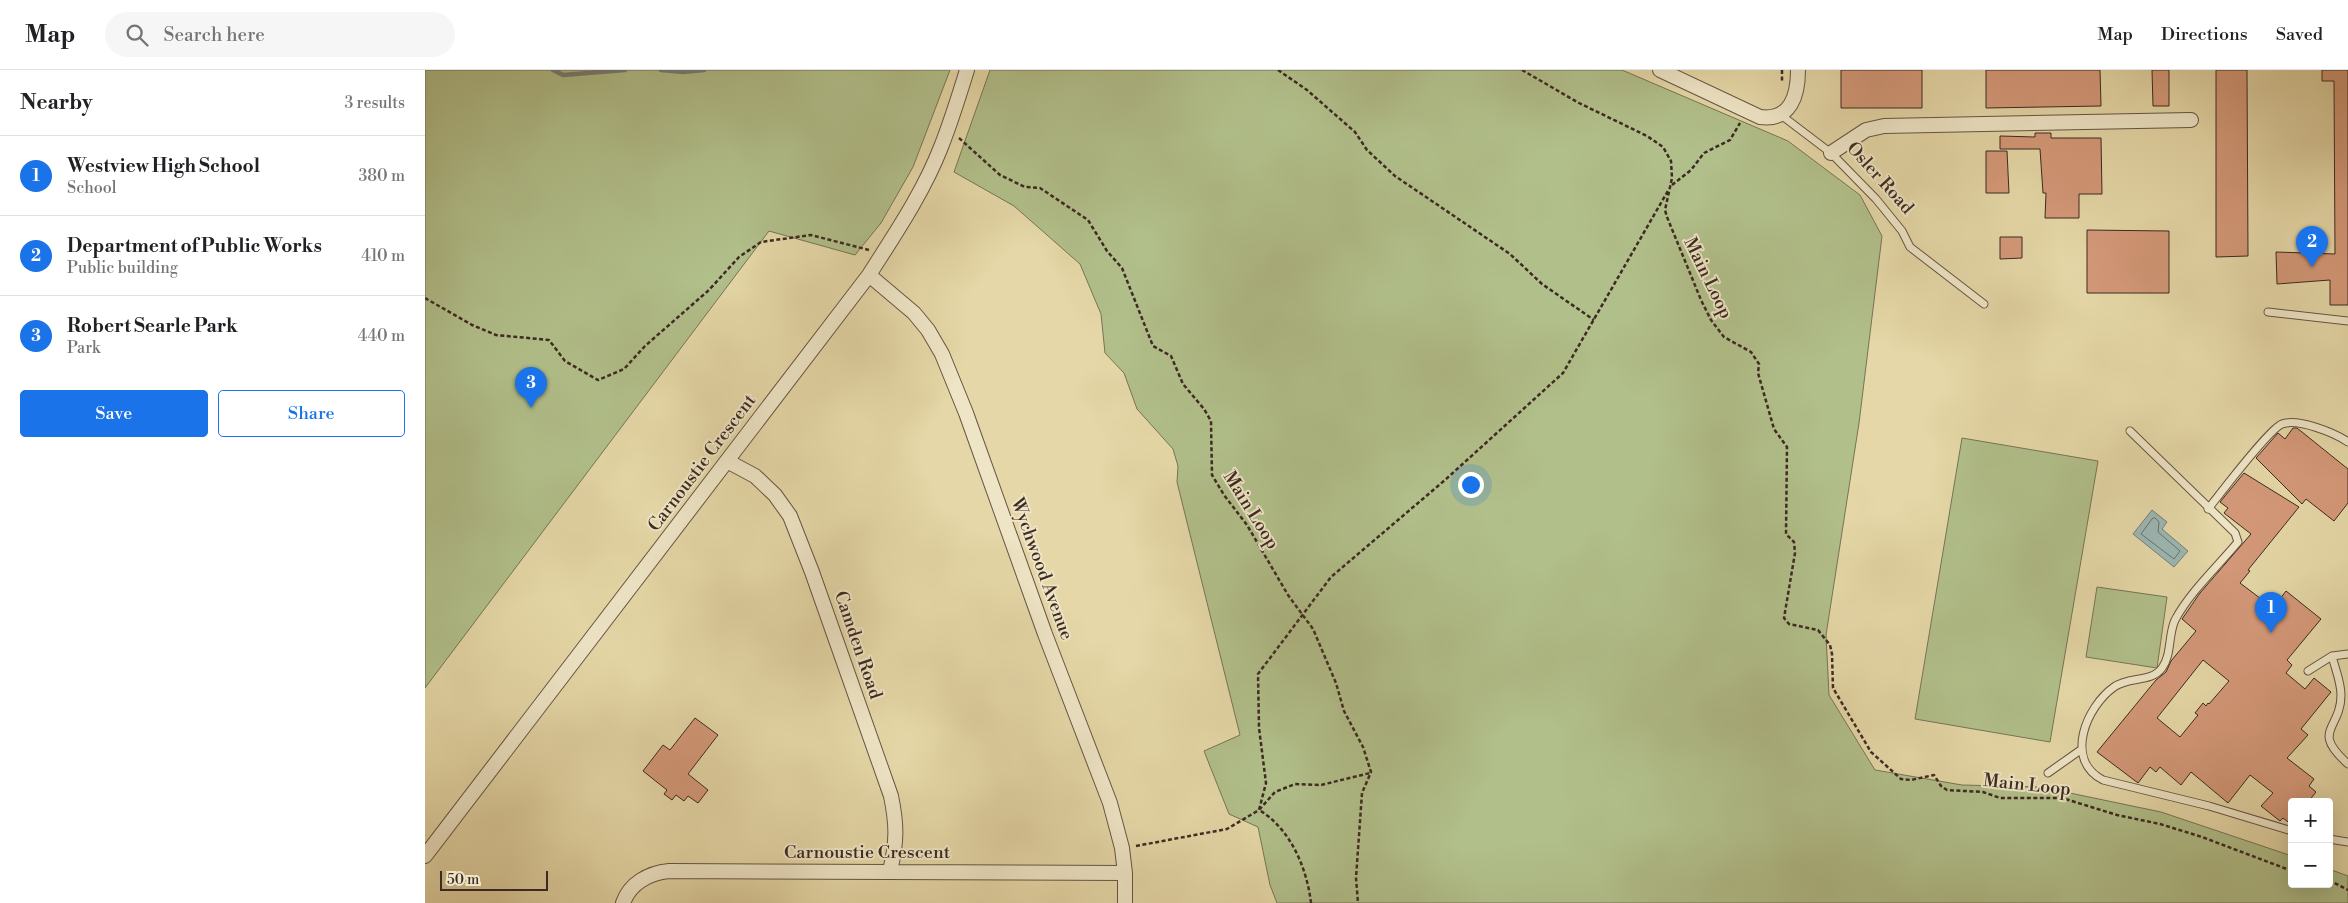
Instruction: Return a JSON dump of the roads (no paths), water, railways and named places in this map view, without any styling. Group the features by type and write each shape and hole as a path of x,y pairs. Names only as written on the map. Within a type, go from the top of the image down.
{"street":[{"name":"Carnoustie Crescent","path":"425,856 869,275 907,217 941,147 967,70"},
{"path":"1660,70 1746,111 1760,117 1769,118 1781,115 1787,111 1798,87 1798,70"},
{"path":"1831,152 1875,126 2191,120"},
{"name":"Wychwood Avenue","path":"869,275 914,313 928,330 942,354 966,413 1045,634 1110,803 1122,848 1125,873 1125,903"},
{"name":"Camden Road","path":"727,461 755,476 775,495 790,516 805,553 891,796 896,818 897,841 890,871"},
{"name":"Carnoustie Crescent","path":"623,903 634,885 642,879 660,872 1125,873"}],"lane":[{"name":"Osler Road","path":"1781,115 1831,152 1876,199 1902,231 1910,247 1984,304"},
{"path":"2268,312 2348,321"},
{"path":"2208,509 2269,436 2282,424 2293,423 2313,427 2348,442"},
{"path":"2130,431 2208,509 2235,533 2238,542 2186,604 2174,622 2167,660 2161,668 2148,678 2124,681 2103,697 2086,723 2081,741 2082,749 2093,772 2103,780 2209,806 2288,830"},
{"path":"2308,671 2319,662 2332,656 2348,654"},
{"path":"2332,656 2341,695 2338,710 2328,730 2328,738 2336,753 2348,764"},
{"path":"2048,773 2082,749"},
{"path":"2333,840 2348,842"}],"water":[{"path":"2152,510 2167,522 2162,529 2188,551 2174,567 2133,534"}],"waterway":[{"path":"553,70 563,75 625,70"},
{"path":"661,70 683,72 704,70"}],"place":[{"name":"Department of Public Works","path":"2312,267"},
{"name":"Robert Searle Park","path":"531,408"},
{"name":"Westview High School","path":"2271,633"}]}
